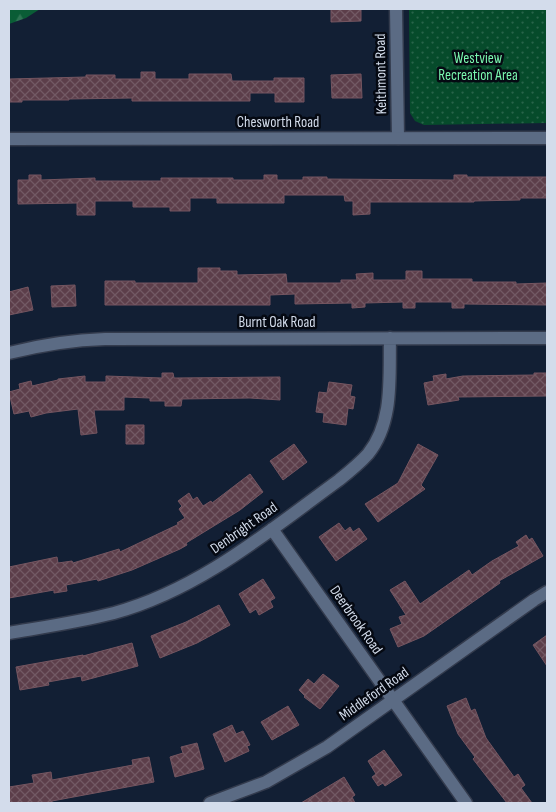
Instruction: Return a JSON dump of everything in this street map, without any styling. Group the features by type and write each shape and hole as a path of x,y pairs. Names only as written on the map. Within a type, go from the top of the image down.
{"street":[{"name":"Keithmont Road","path":"396,9 398,138"},
{"name":"Chesworth Road","path":"9,139 547,138"},
{"name":"Denbright Road","path":"9,633 114,613 138,605 197,578 228,560 339,480 357,466 369,452 385,421 389,398 390,338"},
{"name":"Burnt Oak Road","path":"9,353 71,340 105,339 547,338"},
{"name":"Deerbrook Road","path":"272,529 466,803"},
{"name":"Middleford Road","path":"210,803 236,799 310,757 547,592"}],"green space":[{"path":"9,9 40,9 26,18 9,24"},
{"name":"Westview Recreation Area","path":"409,9 547,9 547,123 424,125 415,121 410,113"}],"building":[{"path":"331,9 361,9 361,21 331,22"},
{"path":"141,72 155,72 155,79 189,79 189,74 231,74 232,81 274,81 274,78 304,78 304,102 275,102 275,93 250,93 250,101 132,101 132,98 22,100 22,102 9,102 9,79 115,75 115,79 141,79"},
{"path":"361,74 362,98 332,98 331,75"},
{"path":"29,175 41,175 41,180 95,178 95,181 161,181 161,178 264,180 264,175 277,175 277,180 303,180 303,177 327,177 327,179 454,180 454,175 467,175 467,177 547,177 547,198 474,202 370,202 370,214 353,215 353,201 345,201 344,195 284,195 284,203 217,203 217,198 190,198 190,211 170,211 170,207 133,207 133,201 95,201 95,215 77,215 77,203 18,204 18,180 29,180"},
{"path":"198,268 220,268 220,271 237,271 237,275 286,274 287,283 341,283 341,280 357,280 356,274 373,273 373,280 406,280 406,271 422,271 422,279 472,279 472,282 516,282 516,284 547,283 547,305 464,304 464,308 452,308 452,302 415,302 415,308 403,308 403,302 365,303 365,307 352,308 352,303 295,304 295,294 270,295 270,305 105,305 105,281 198,283"},
{"path":"75,285 76,306 52,307 51,286"},
{"path":"28,287 33,310 9,315 9,292"},
{"path":"162,373 173,373 174,378 280,377 280,400 250,398 182,399 181,406 165,406 165,401 150,401 150,398 124,397 124,410 94,410 97,433 81,435 78,409 31,417 29,411 14,414 9,392 20,389 19,384 31,381 32,386 58,379 85,376 85,382 106,382 106,376 162,378"},
{"path":"534,373 547,373 547,396 458,397 459,400 428,405 424,383 434,381 433,376 446,374 446,379 463,376 534,375"},
{"path":"329,382 352,385 350,396 355,397 353,409 348,408 346,425 323,422 324,413 316,412 319,392 327,393"},
{"path":"126,425 144,425 144,444 126,444"},
{"path":"294,444 307,462 283,480 270,461"},
{"path":"418,444 438,455 421,485 425,489 378,522 365,504 398,483"},
{"path":"250,474 263,492 240,510 186,543 187,545 180,549 132,570 98,581 97,579 66,585 67,591 54,593 54,590 9,598 9,567 57,557 58,563 72,561 73,563 119,549 120,552 179,524 177,523 185,518 179,509 182,506 178,501 189,493 193,500 197,497 203,506 211,501 212,503"},
{"path":"339,523 345,531 350,527 353,532 359,528 367,539 336,561 319,537"},
{"path":"526,535 529,540 532,538 543,556 499,581 500,583 424,636 398,647 390,629 402,624 399,617 406,615 390,590 405,581 420,604 469,570 472,575 519,546 516,542"},
{"path":"263,579 275,598 270,601 273,607 259,615 256,609 250,613 239,594"},
{"path":"219,605 230,625 197,643 160,658 151,636 186,622"},
{"path":"547,635 547,666 533,645"},
{"path":"132,643 138,666 82,681 81,676 48,682 49,685 20,690 16,667 83,656"},
{"path":"323,674 339,686 320,709 304,697 299,690 308,679 314,684"},
{"path":"466,698 471,711 475,709 486,738 514,777 518,774 525,785 521,788 532,803 507,803 473,759 475,757 458,734 447,706"},
{"path":"288,706 299,725 272,740 261,722"},
{"path":"232,725 236,734 243,731 250,745 247,746 249,751 225,762 213,734"},
{"path":"197,743 204,769 175,777 170,757 183,753 181,747"},
{"path":"384,750 402,775 385,786 383,783 378,786 372,777 376,774 368,761"},
{"path":"149,757 154,782 52,801 52,803 9,803 9,787 34,783 32,775 51,772 52,780 133,765 132,760"},
{"path":"344,777 355,795 352,797 355,803 301,803"}]}
